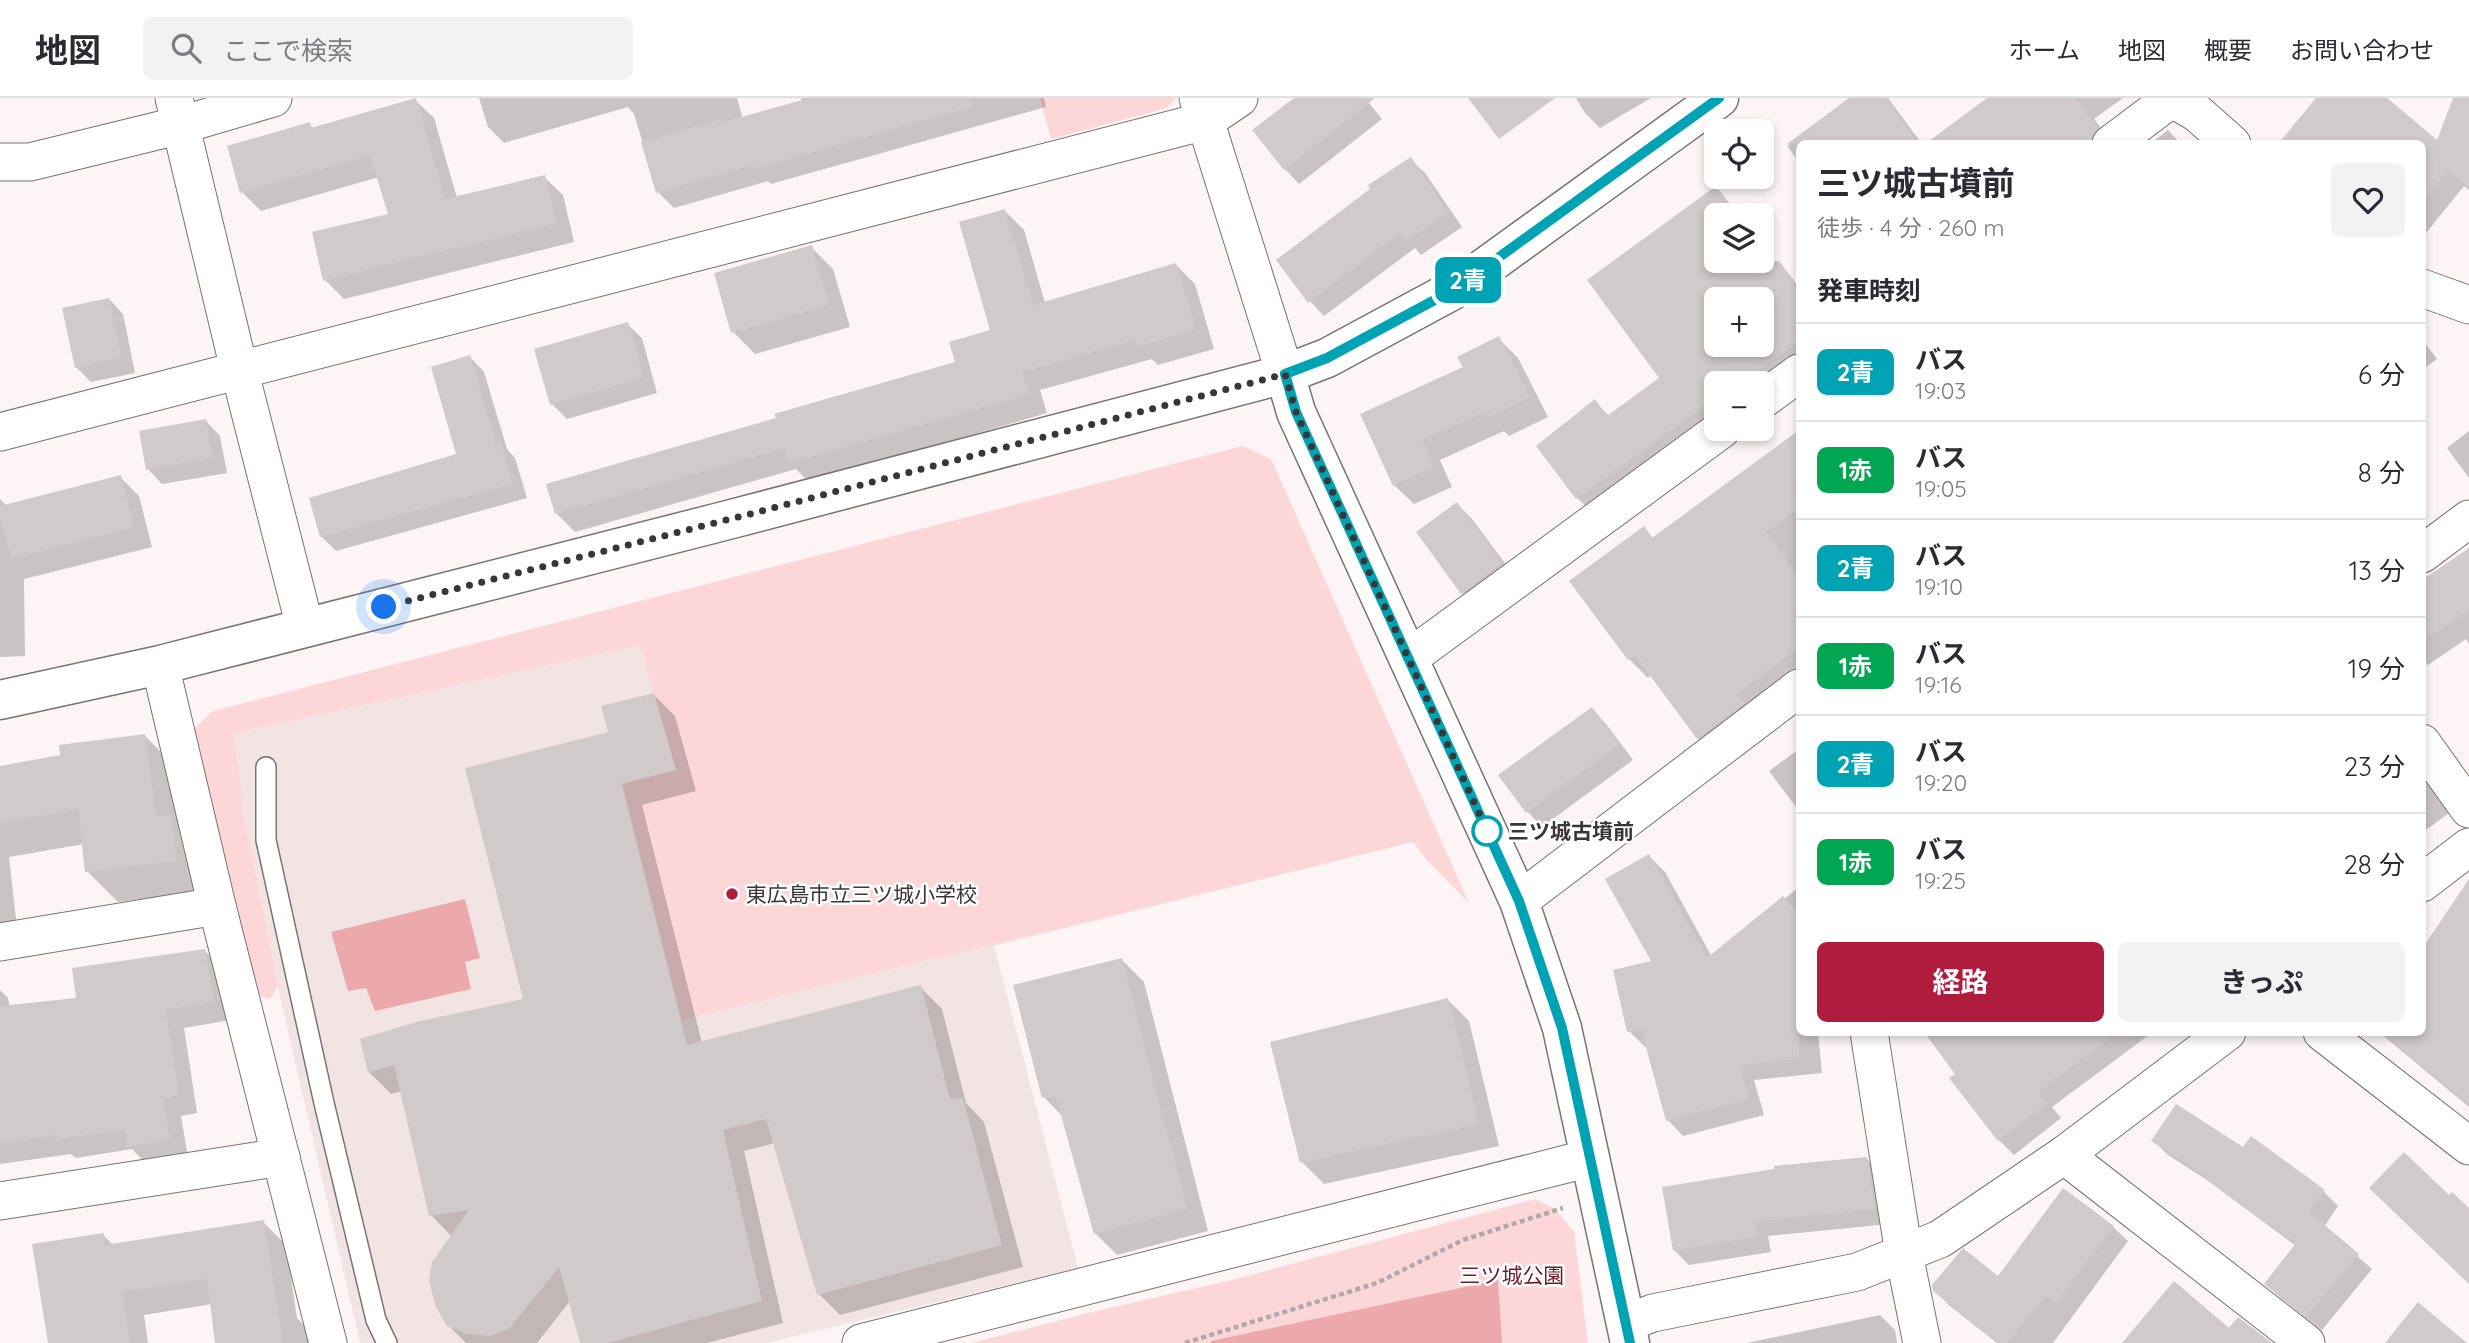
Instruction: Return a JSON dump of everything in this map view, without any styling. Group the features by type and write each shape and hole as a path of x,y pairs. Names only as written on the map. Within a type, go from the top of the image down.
{"street":[{"path":"0,162 30,162 178,111 273,98"},
{"path":"0,432 1239,98"},
{"path":"0,700 160,665 738,518 1285,374 1327,358 1455,289 1719,98"},
{"path":"2116,140 2171,99 2197,113 2227,140"},
{"path":"1202,109 1296,412 1519,901 1562,1028 1628,1333 1653,1313 1857,1272 1940,1239 2064,1155 2222,1036"},
{"path":"178,111 239,369 306,627"},
{"path":"2426,289 2469,305"},
{"path":"1774,391 1796,375"},
{"path":"1409,659 1706,441"},
{"path":"2426,551 2469,519"},
{"path":"160,665 217,906 328,1343"},
{"path":"1519,901 1796,690"},
{"path":"2426,749 2469,809"},
{"path":"2426,880 2469,846"},
{"path":"0,942 217,906"},
{"path":"1871,1036 1904,1254 1922,1343"},
{"path":"2327,1036 2469,1146"},
{"path":"2064,1155 2306,1343"},
{"path":"0,1201 281,1157"},
{"path":"862,1343 1590,1158"}],"lane":[{"path":"266,767 266,840 324,1103 376,1320 387,1343"}],"path":[{"path":"1185,1343 1377,1283 1463,1240 1568,1206"}],"shaded area":[{"name":"東広島市立三ツ城小学校","path":"638,635 1413,842 994,946 1078,1268 766,1343 360,1343 281,1001 245,820 233,733"},
{"path":"465,899 480,958 465,962 471,989 375,1011 366,988 348,991 331,932"},
{"path":"1498,1280 1502,1343 1211,1343 1211,1341"}],"green space":[{"path":"1040,98 1175,98 1167,108 1051,139"},
{"path":"1243,446 1271,459 1469,903 1413,842 682,1020 622,784 675,769 640,645 234,733 245,820 278,986 270,999 259,996 192,731 213,711"},
{"name":"三ツ城公園","path":"1535,1199 1555,1209 1574,1232 1588,1343 972,1343 1228,1281"}],"building":[{"path":"416,98 445,199 545,175 557,223 323,281 312,232 388,214 370,155 240,193 227,146 310,122 311,128"},
{"path":"810,98 971,98 972,107 753,169 752,165 656,193 641,142"},
{"path":"1294,98 1375,98 1284,170 1252,130"},
{"path":"1468,98 1555,98 1499,139"},
{"path":"1849,98 1886,98 1916,140 1796,140 1796,144 1787,144"},
{"path":"1987,98 2076,98 2098,128 2091,140 1930,140"},
{"path":"2316,98 2387,98 2437,140 2453,98 2469,98 2469,188 2448,171 2426,198 2426,140 2281,140"},
{"path":"1411,157 1448,212 1406,241 1400,233 1308,303 1276,260 1370,189 1368,185"},
{"path":"1712,189 1718,189 1729,203 1704,203 1704,273 1774,273 1774,261 1779,261 1796,283 1796,343 1758,371 1704,371 1704,406 1576,499 1536,446 1595,399 1607,416 1659,378 1587,280"},
{"path":"1005,209 1033,305 1176,263 1196,330 1137,347 1135,340 1022,372 1029,394 789,463 784,448 555,514 546,484 776,418 774,414 955,362 949,342 990,330 959,222"},
{"path":"812,245 829,305 731,333 714,273"},
{"path":"109,298 122,358 75,368 62,308"},
{"path":"628,322 644,378 550,405 534,349"},
{"path":"1499,336 1530,397 1488,417 1485,412 1422,440 1434,467 1393,486 1360,414 1463,367 1457,357"},
{"path":"470,355 496,443 501,441 513,484 320,537 309,498 456,454 431,367"},
{"path":"206,419 213,458 146,470 139,431"},
{"path":"1796,432 1796,510 1766,532 1796,573 1796,649 1737,694 1744,704 1697,739 1635,655 1628,660 1569,581 1644,526 1652,538"},
{"path":"121,475 134,528 11,559 0,518 0,506"},
{"path":"1457,502 1503,563 1461,594 1416,532"},
{"path":"2469,548 2469,610 2426,638 2426,577"},
{"path":"654,693 676,770 622,784 687,1045 921,985 950,1099 963,1098 1002,1245 817,1295 766,1119 723,1130 762,1301 608,1343 580,1343 559,1267 509,1329 490,1336 467,1334 447,1326 436,1307 429,1281 432,1262 469,1210 429,1216 394,1065 368,1073 360,1039 416,1022 523,999 465,768 608,732 601,706"},
{"path":"1592,707 1620,744 1526,813 1498,775"},
{"path":"145,734 156,816 171,814 176,861 85,872 78,809 0,823 0,766 60,755 59,745"},
{"path":"1649,854 1707,958 1783,896 1796,911 1796,1036 1799,1036 1799,1059 1740,1065 1749,1099 1666,1121 1641,1029 1627,1032 1613,970 1651,961 1605,879"},
{"path":"2469,879 2469,1105 2386,1036 2426,1036 2426,943"},
{"path":"205,949 214,1002 166,1010 179,1095 163,1098 170,1140 127,1147 124,1130 56,1140 55,1135 0,1144 0,1006 76,998 72,968"},
{"path":"1122,958 1187,1209 1094,1234 1056,1097 1042,1098 1013,985"},
{"path":"1448,998 1479,1124 1300,1163 1270,1042"},
{"path":"1927,1036 2113,1036 2039,1091 2047,1103 1998,1141 1949,1078 1955,1074"},
{"path":"2176,1104 2243,1147 2251,1136 2325,1190 2309,1212 2359,1254 2306,1317 2264,1284 2296,1243 2151,1141"},
{"path":"2404,1152 2449,1195 2452,1192 2469,1208 2469,1284 2369,1188"},
{"path":"1867,1157 1875,1209 1754,1222 1757,1237 1673,1251 1662,1187 1774,1169 1774,1166"},
{"path":"2063,1188 2114,1226 2057,1303 2046,1295 2007,1343 1998,1343 1933,1291 1932,1285 1963,1248 1998,1276"},
{"path":"264,1220 283,1343 215,1343 207,1279 122,1292 130,1343 48,1343 32,1244 104,1233 105,1245"},
{"path":"2174,1281 2229,1328 2238,1317 2272,1343 2122,1343"},
{"path":"2418,1302 2467,1343 2385,1343"}],"bus line":[{"name":"2青","path":"1630,1343 1562,1028 1519,901 1296,412 1285,374 1327,358 1455,289 1719,98"}],"place":[{"name":"三ツ城古墳前","path":"1487,831"},
{"name":"東広島市立三ツ城小学校","path":"732,894"}],"route":[{"path":"384,607 1285,374 1296,412 1487,831"}]}
